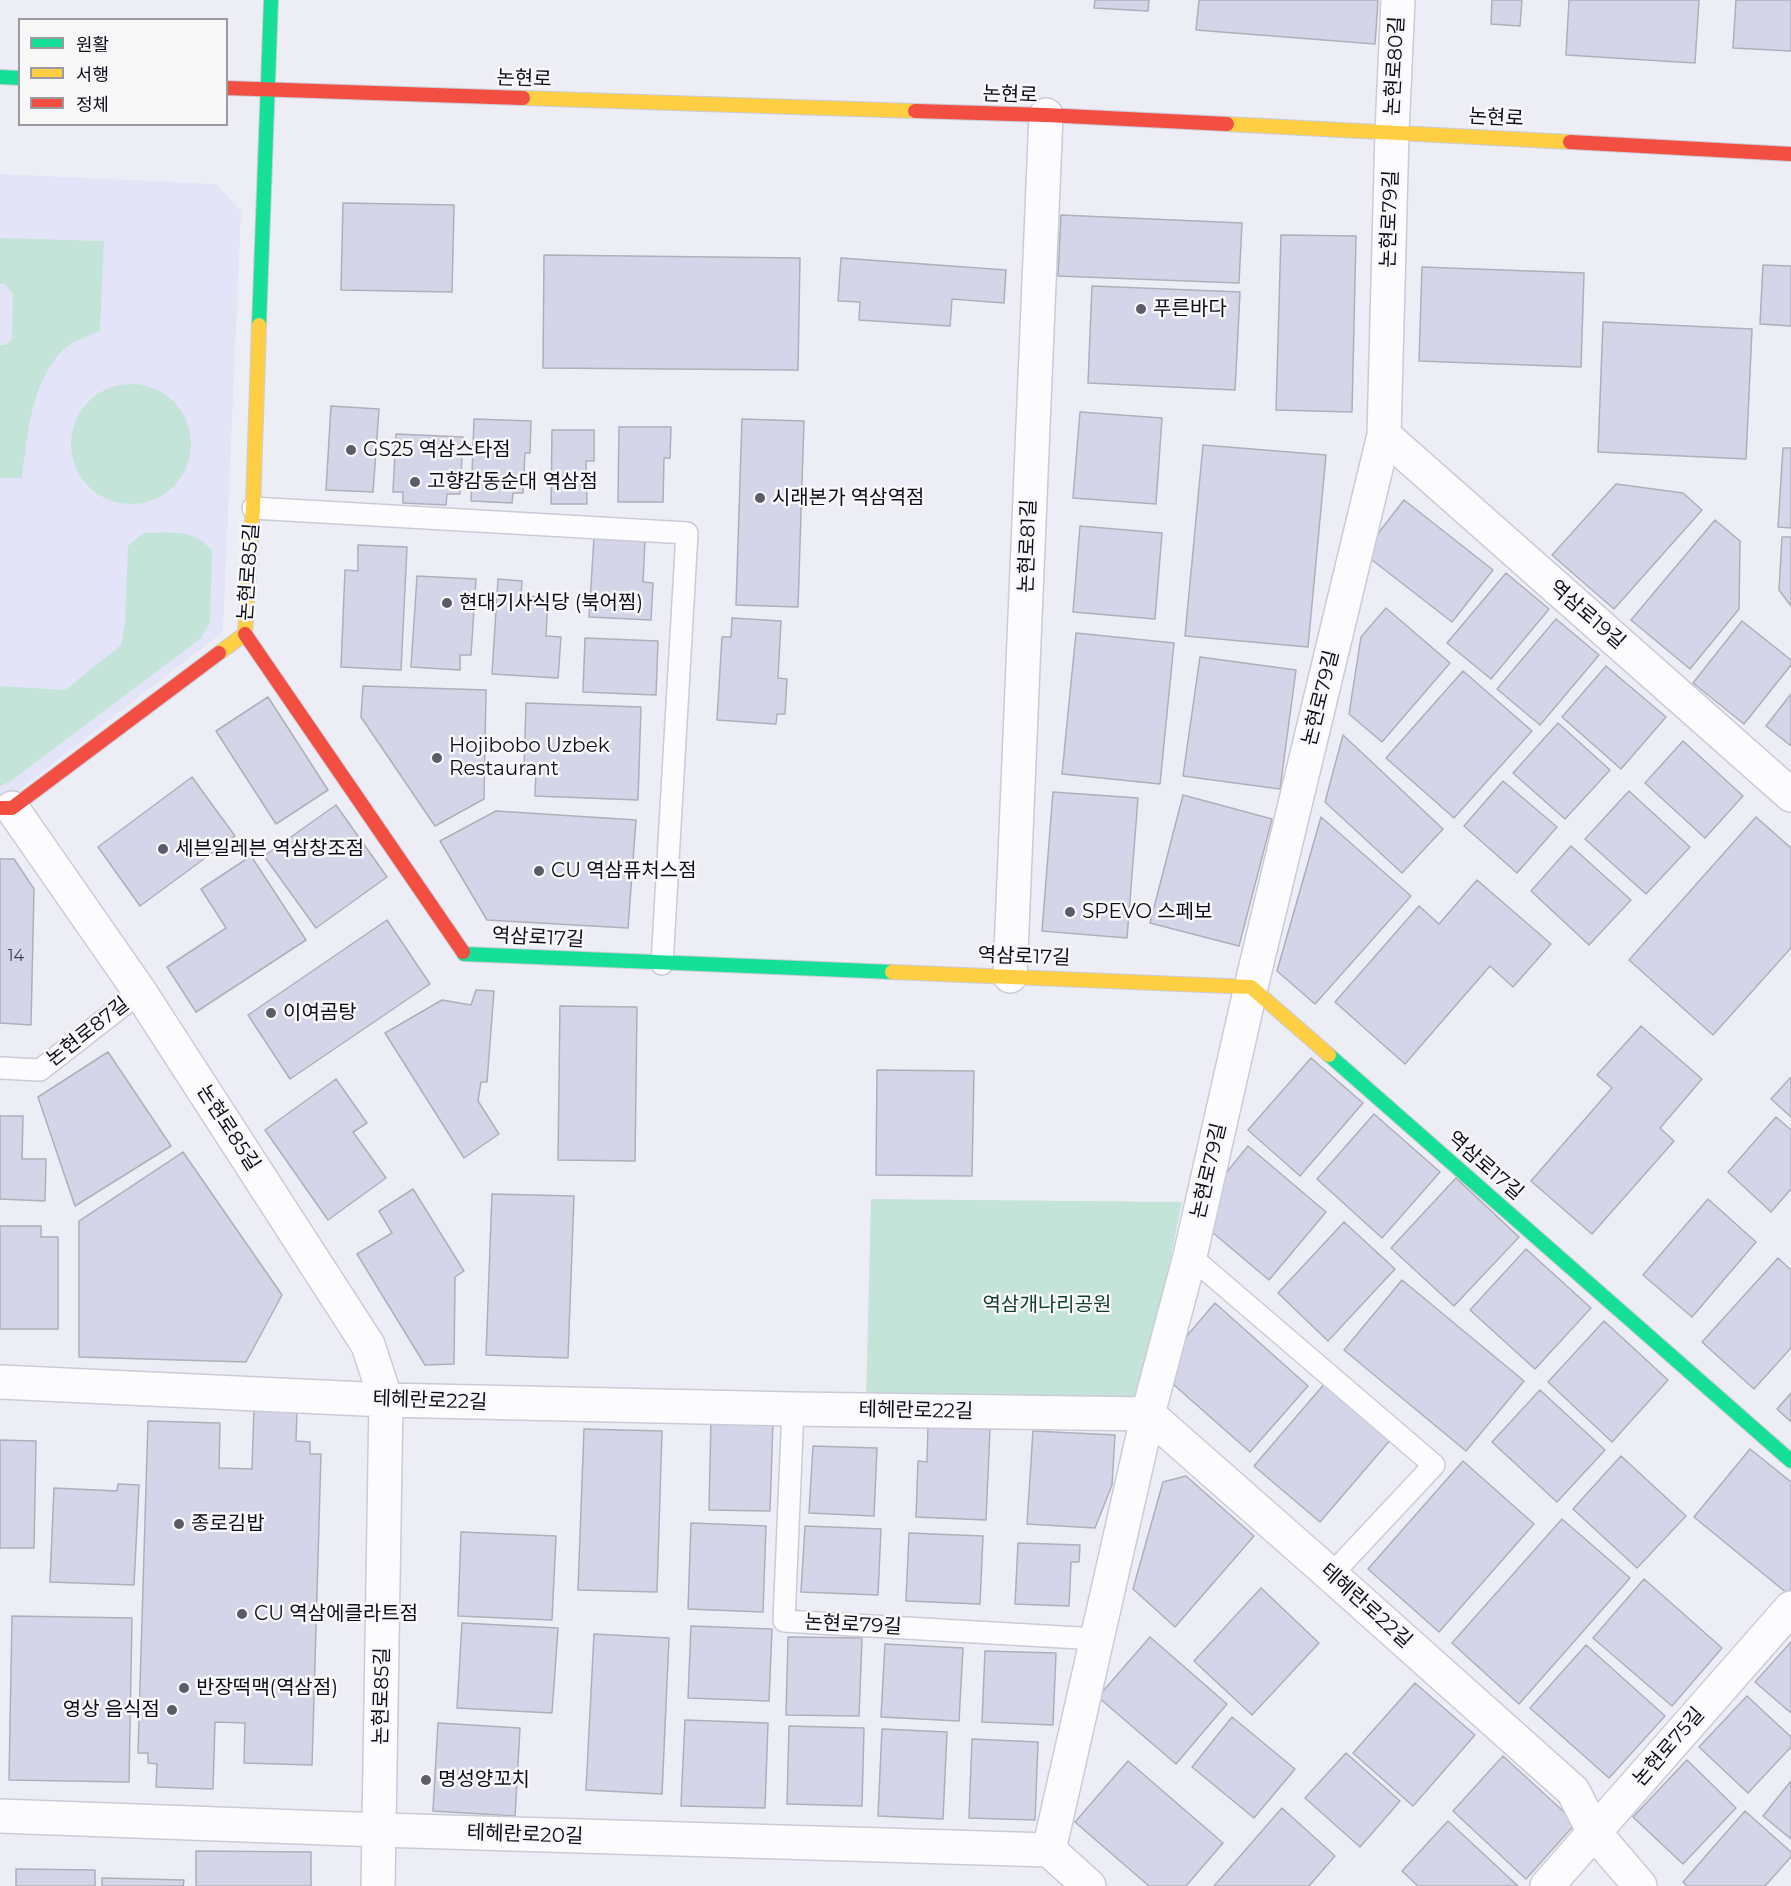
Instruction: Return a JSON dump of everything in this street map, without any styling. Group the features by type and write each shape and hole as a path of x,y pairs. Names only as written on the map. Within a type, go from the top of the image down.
{"street":[{"name":"논현로85길","path":"271,0 253,508 245,634 6,808 140,992 368,1346 386,1400 378,1886"},
{"name":"논현로80길","path":"1392,132 1398,0"},
{"path":"0,77 18,78"},
{"name":"논현로","path":"228,88 1046,116 1791,154"},
{"name":"논현로81길","path":"1010,976 1046,116"},
{"name":"논현로79길","path":"1049,1850 1148,1414 1190,1256 1251,987 1384,435 1392,132"},
{"name":"역삼로19길","path":"1384,435 1791,795"},
{"name":"역삼로17길","path":"245,634 464,954 1251,987 1791,1461"},
{"name":"테헤란로22길","path":"0,1382 386,1400 1148,1414 1573,1791 1594,1832 1640,1886"},
{"name":"논현로75길","path":"1547,1886 1791,1608"},
{"name":"테헤란로20길","path":"0,1816 1049,1850"},
{"path":"1049,1850 1089,1886"}],"lane":[{"name":"논현로85길","path":"253,508 687,533 662,964"},
{"name":"논현로87길","path":"0,1068 40,1070 140,992"},
{"path":"1190,1256 1434,1465 1331,1575"},
{"name":"논현로79길","path":"794,1409 784,1621 1097,1639"}],"shaded area":[{"path":"0,174 216,184 241,211 223,632 15,793 0,793"}],"green space":[{"path":"0,238 104,241 100,331 74,342 60,353 49,368 34,403 22,478 0,478 0,345 5,345 12,339 13,294 5,284 0,284"},
{"path":"131,384 154,389 173,402 186,421 191,444 186,467 173,486 154,499 131,504 108,499 89,486 76,467 71,444 76,421 89,402 108,389"},
{"path":"143,533 189,535 197,538 212,551 210,622 201,638 9,782 0,786 0,686 65,690 121,645 125,623 128,546"},
{"name":"역삼개나리공원","path":"871,1199 1182,1202 1139,1413 866,1401"}],"building":[{"path":"1095,0 1149,0 1148,11 1094,8"},
{"path":"1199,0 1378,0 1375,44 1196,30"},
{"path":"1492,0 1522,0 1520,26 1491,24"},
{"path":"1569,0 1699,0 1695,63 1566,55"},
{"path":"1736,0 1791,0 1791,51 1733,48"},
{"path":"343,203 454,205 452,292 341,290"},
{"path":"1061,215 1242,223 1239,283 1058,276"},
{"path":"1281,235 1356,236 1352,412 1276,410"},
{"path":"544,255 800,258 798,370 543,368"},
{"path":"841,258 1006,270 1004,303 952,299 950,326 859,320 860,302 838,301"},
{"path":"1763,265 1791,266 1791,326 1760,324"},
{"path":"1422,267 1584,273 1581,367 1419,361"},
{"path":"1092,286 1240,292 1235,390 1088,383"},
{"path":"1603,322 1752,329 1746,459 1598,452"},
{"path":"331,406 379,409 373,492 326,490"},
{"path":"1080,412 1162,418 1156,504 1073,498"},
{"path":"474,419 531,421 530,453 525,453 523,493 513,493 512,503 471,501"},
{"path":"742,419 804,421 798,607 736,605"},
{"path":"619,427 671,427 670,458 664,458 663,502 618,502"},
{"path":"552,430 594,430 594,461 586,461 587,504 551,504"},
{"path":"396,434 463,437 460,494 447,494 446,505 403,503 403,492 393,492"},
{"path":"1203,445 1326,455 1308,647 1185,636"},
{"path":"1783,448 1791,448 1791,528 1778,527"},
{"path":"1616,484 1683,493 1702,510 1614,609 1552,555"},
{"path":"1404,500 1493,570 1452,622 1363,553"},
{"path":"1715,520 1740,541 1739,609 1690,669 1631,620"},
{"path":"1080,526 1162,533 1155,619 1073,612"},
{"path":"1782,537 1791,537 1791,606 1779,590"},
{"path":"594,538 645,541 643,582 653,583 651,620 589,617"},
{"path":"358,545 407,547 401,670 341,667 345,570 358,571"},
{"path":"1506,573 1549,609 1491,679 1447,643"},
{"path":"417,576 476,579 471,655 460,655 460,670 411,667"},
{"path":"498,579 522,581 521,596 548,597 546,636 561,637 558,678 492,674"},
{"path":"1386,608 1450,663 1382,742 1349,714 1361,637"},
{"path":"732,618 781,621 778,678 787,679 785,714 777,714 776,724 717,720 722,637 731,637"},
{"path":"1556,619 1599,655 1540,725 1497,689"},
{"path":"1742,621 1791,660 1791,665 1744,724 1693,683"},
{"path":"1076,633 1174,643 1160,784 1062,774"},
{"path":"585,638 658,641 656,695 583,692"},
{"path":"1200,657 1296,670 1280,789 1183,776"},
{"path":"1606,666 1666,717 1621,769 1562,717"},
{"path":"1463,671 1532,731 1454,818 1386,758"},
{"name":"Hojibobo Uzbek Restaurant","path":"363,686 486,690 484,799 435,826 361,717"},
{"path":"1791,694 1791,746 1766,726"},
{"path":"268,697 328,790 276,824 216,731"},
{"path":"526,703 641,707 638,800 535,796 536,770 524,770"},
{"path":"1558,723 1610,770 1565,819 1513,773"},
{"path":"1343,735 1443,829 1402,873 1325,802"},
{"path":"1683,741 1743,796 1705,838 1645,783"},
{"path":"192,777 235,836 140,906 98,847"},
{"path":"1503,781 1557,827 1517,873 1464,826"},
{"path":"1629,791 1690,847 1646,894 1585,839"},
{"path":"1053,792 1138,798 1127,938 1042,931"},
{"path":"1183,795 1272,819 1239,946 1150,923"},
{"path":"336,805 387,877 316,928 264,856"},
{"path":"496,811 636,820 628,928 487,920 440,841"},
{"path":"1321,817 1411,896 1315,1004 1277,971"},
{"path":"1756,817 1791,848 1791,948 1713,1035 1629,960"},
{"path":"1571,846 1631,900 1589,945 1531,891"},
{"path":"251,856 306,940 196,1012 167,967 226,928 201,889"},
{"path":"0,859 14,859 34,889 31,1025 0,1023"},
{"path":"1477,880 1551,944 1513,987 1490,966 1405,1064 1335,1002 1419,906 1439,924"},
{"path":"387,920 430,984 290,1079 248,1015"},
{"path":"476,990 494,991 487,1082 481,1082 478,1101 499,1134 464,1158 385,1033 442,1000 471,1005"},
{"path":"560,1006 637,1007 635,1161 558,1160"},
{"path":"1641,1026 1702,1079 1660,1128 1674,1141 1592,1234 1531,1181 1612,1088 1597,1075"},
{"path":"108,1052 171,1146 75,1206 38,1097"},
{"path":"1311,1058 1363,1103 1300,1176 1248,1130"},
{"path":"877,1070 974,1071 972,1176 876,1175"},
{"path":"1791,1077 1791,1117 1771,1099"},
{"path":"336,1079 367,1123 353,1132 386,1178 328,1220 265,1130"},
{"path":"1374,1114 1440,1172 1382,1238 1317,1179"},
{"path":"0,1116 23,1116 22,1159 46,1159 45,1201 0,1199"},
{"path":"1776,1117 1791,1130 1791,1189 1771,1212 1728,1172"},
{"path":"1248,1146 1326,1212 1269,1280 1212,1232 1217,1184"},
{"path":"183,1152 282,1295 246,1362 79,1357 79,1221"},
{"path":"1456,1178 1519,1237 1454,1306 1391,1248"},
{"path":"413,1189 464,1271 455,1277 454,1364 425,1365 357,1254 392,1233 379,1211"},
{"path":"492,1194 574,1196 568,1358 486,1355"},
{"path":"1708,1199 1756,1242 1692,1317 1643,1275"},
{"path":"1344,1222 1395,1269 1328,1341 1278,1293"},
{"path":"0,1226 41,1226 41,1237 58,1237 58,1329 0,1329"},
{"path":"1526,1249 1591,1308 1535,1369 1470,1310"},
{"path":"1778,1258 1791,1270 1791,1348 1754,1389 1702,1342"},
{"path":"1402,1280 1524,1381 1466,1451 1344,1350"},
{"path":"1215,1303 1308,1386 1250,1452 1174,1385 1179,1345"},
{"path":"1604,1321 1668,1380 1612,1442 1548,1382"},
{"path":"1326,1382 1392,1438 1320,1522 1254,1466"},
{"path":"1540,1390 1605,1450 1557,1502 1492,1442"},
{"path":"1791,1393 1791,1422 1777,1409"},
{"path":"254,1408 297,1409 296,1441 310,1442 310,1454 321,1454 312,1765 244,1763 245,1723 215,1722 213,1789 156,1787 157,1764 148,1763 148,1753 138,1753 148,1421 220,1423 219,1468 252,1469"},
{"path":"711,1419 773,1421 770,1511 709,1510"},
{"path":"928,1427 990,1429 986,1520 916,1517 918,1461 927,1462"},
{"path":"584,1429 662,1431 657,1592 578,1590"},
{"path":"1033,1431 1115,1435 1112,1485 1095,1528 1027,1524"},
{"path":"0,1440 36,1441 34,1548 0,1548"},
{"path":"813,1446 877,1448 874,1516 809,1513"},
{"path":"1750,1449 1791,1482 1791,1590 1788,1594 1694,1517"},
{"path":"1621,1456 1686,1516 1637,1568 1573,1509"},
{"path":"1463,1461 1534,1524 1439,1632 1368,1569"},
{"path":"1186,1476 1254,1536 1175,1627 1133,1589 1163,1482"},
{"path":"118,1484 139,1485 134,1585 50,1582 54,1488 117,1491"},
{"path":"1562,1519 1630,1578 1519,1704 1452,1643"},
{"path":"691,1523 766,1526 763,1612 688,1609"},
{"path":"805,1526 881,1529 878,1595 801,1592"},
{"path":"461,1532 556,1536 552,1620 458,1616"},
{"path":"909,1533 983,1536 980,1604 906,1601"},
{"path":"1018,1543 1080,1545 1079,1562 1071,1562 1069,1606 1015,1604"},
{"path":"1644,1579 1722,1648 1672,1706 1593,1638"},
{"path":"1261,1588 1319,1643 1252,1715 1194,1661"},
{"path":"12,1616 132,1618 129,1782 9,1780"},
{"path":"462,1623 558,1628 552,1713 457,1708"},
{"path":"691,1626 772,1629 769,1701 688,1698"},
{"path":"594,1634 669,1638 662,1794 586,1790"},
{"path":"788,1637 862,1638 859,1716 786,1715"},
{"path":"1150,1637 1227,1704 1176,1764 1098,1697"},
{"path":"1791,1642 1791,1713 1755,1682"},
{"path":"885,1644 963,1648 959,1721 881,1717"},
{"path":"1586,1645 1665,1716 1609,1778 1530,1708"},
{"path":"985,1651 1056,1653 1053,1725 982,1722"},
{"path":"1415,1683 1475,1735 1413,1806 1353,1753"},
{"path":"1747,1696 1791,1737 1791,1747 1748,1793 1699,1747"},
{"path":"1232,1717 1295,1769 1254,1818 1192,1767"},
{"path":"685,1720 768,1723 765,1808 681,1806"},
{"path":"438,1723 520,1728 515,1816 433,1811"},
{"path":"789,1726 864,1728 862,1806 787,1804"},
{"path":"882,1729 947,1732 943,1819 878,1816"},
{"path":"972,1739 1038,1742 1035,1820 969,1818"},
{"path":"1346,1753 1400,1801 1360,1847 1305,1798"},
{"path":"1503,1756 1576,1823 1526,1879 1453,1811"},
{"path":"1687,1760 1736,1808 1683,1864 1633,1817"},
{"path":"1128,1761 1223,1843 1186,1886 1149,1886 1075,1822"},
{"path":"1791,1781 1791,1839 1763,1816"},
{"path":"1282,1808 1335,1856 1309,1886 1214,1886"},
{"path":"1745,1811 1791,1852 1791,1857 1765,1886 1687,1886 1683,1882"},
{"path":"1448,1821 1518,1886 1418,1886 1402,1871"},
{"path":"196,1851 311,1852 311,1886 196,1886"},
{"path":"16,1869 95,1870 95,1886 16,1886"},
{"path":"102,1878 184,1880 183,1886 102,1886"}],"traffic: fast":[{"path":"259,325 271,0"},
{"path":"0,77 18,78"},
{"path":"463,952 464,954 892,972"},
{"path":"1329,1055 1791,1461"}],"traffic: slow":[{"path":"523,98 915,111"},
{"path":"1227,124 1570,142"},
{"path":"219,653 245,634 253,508 259,325"},
{"path":"892,972 1251,987 1329,1055"}],"traffic: jam":[{"path":"228,88 523,98"},
{"path":"915,111 1227,124"},
{"path":"1570,142 1791,154"},
{"path":"245,634 463,952"},
{"path":"0,808 12,808 219,653"}],"place":[{"name":"푸른바다","path":"1141,309"},
{"name":"GS25 역삼스타점","path":"351,450"},
{"name":"고향감동순대 역삼점","path":"415,482"},
{"name":"시래본가 역삼역점","path":"760,498"},
{"name":"현대기사식당 (북어찜)","path":"447,603"},
{"name":"Hojibobo Uzbek Restaurant","path":"437,758"},
{"name":"세븐일레븐 역삼창조점","path":"163,849"},
{"name":"CU 역삼퓨처스점","path":"539,871"},
{"name":"SPEVO 스페보","path":"1070,912"},
{"name":"이여곰탕","path":"271,1013"},
{"name":"종로김밥","path":"179,1524"},
{"name":"CU 역삼에클라트점","path":"242,1614"},
{"name":"반장떡맥(역삼점)","path":"184,1688"},
{"name":"영상 음식점","path":"172,1710"},
{"name":"명성양꼬치","path":"426,1780"}]}
